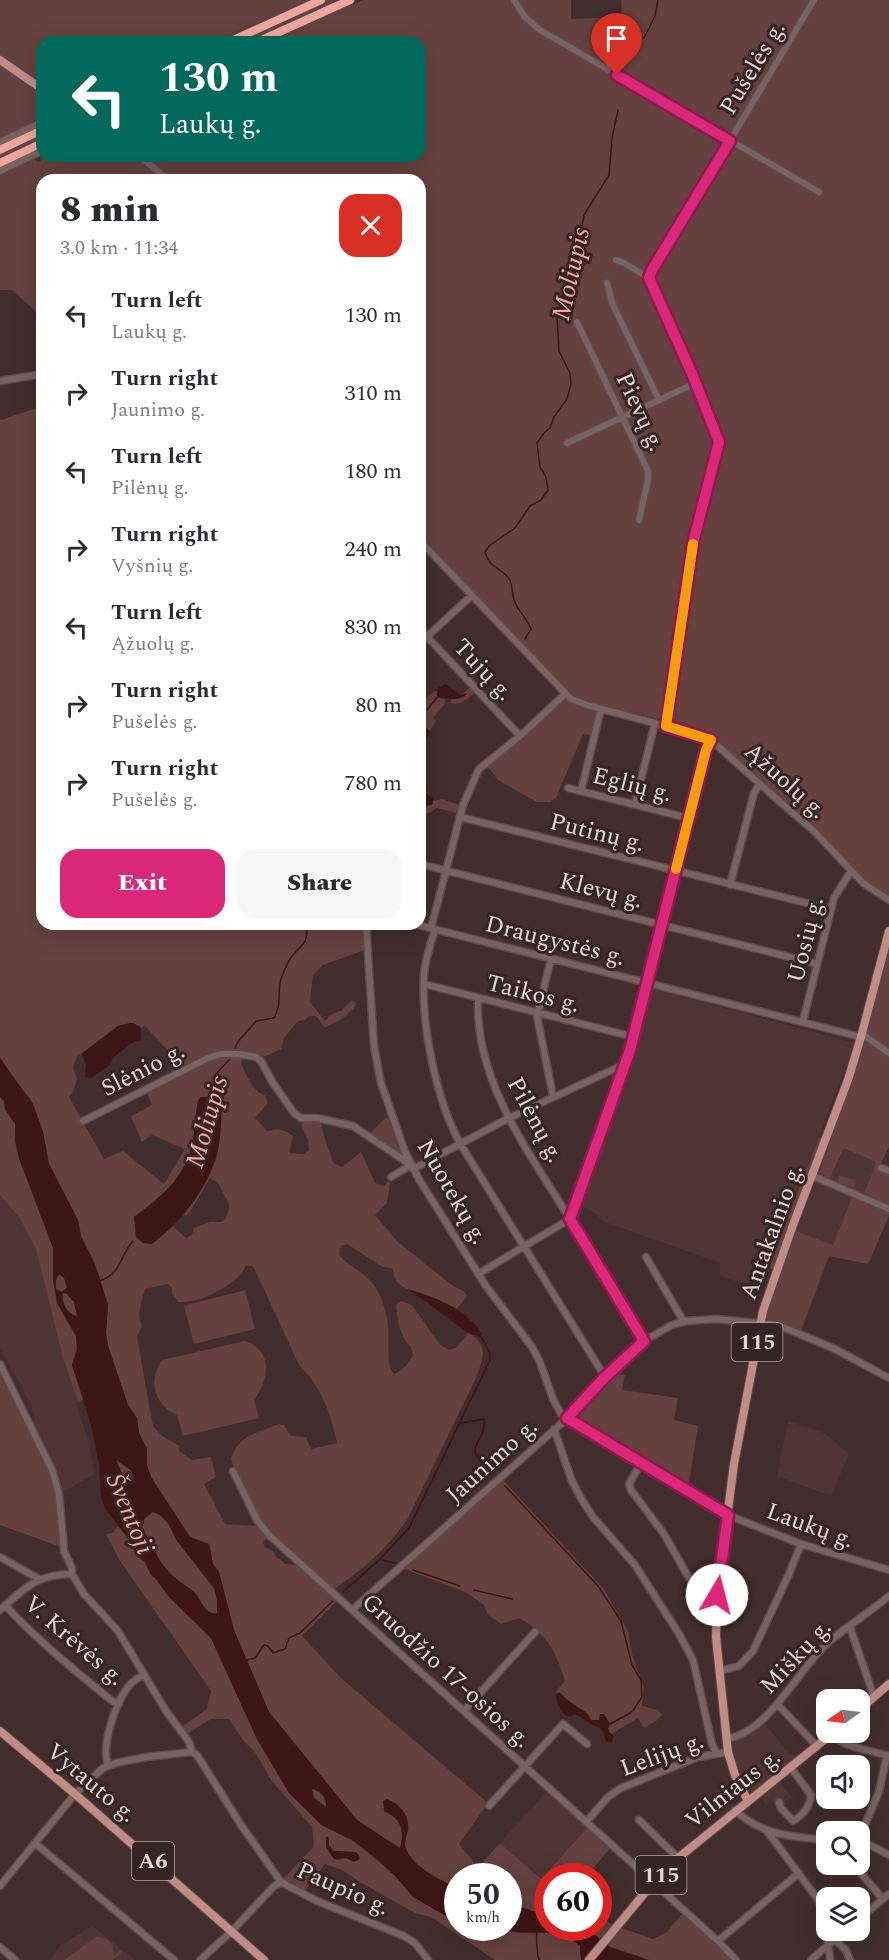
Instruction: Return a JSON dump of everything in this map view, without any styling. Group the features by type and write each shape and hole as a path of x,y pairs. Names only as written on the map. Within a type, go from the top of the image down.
{"highway":[{"path":"242,36 321,0"},
{"path":"271,36 350,0"},
{"path":"240,36 251,32"},
{"path":"0,150 36,133"},
{"path":"0,163 36,146"}],"main road":[{"path":"0,60 36,85"},
{"name":"Antakalnio g.","path":"748,1801 735,1774 728,1752 716,1617 734,1464 760,1323 769,1292 813,1176 862,1035 889,931"},
{"path":"870,1700 889,1684"},
{"name":"Vytauto g.","path":"0,1731 264,1960"},
{"name":"Vilniaus g.","path":"589,1960 653,1883 678,1858 821,1743"}],"street":[{"path":"514,0 525,17 540,30 819,192"},
{"name":"Pušelės g.","path":"649,278 814,0"},
{"path":"0,142 36,125"},
{"path":"0,171 36,154"},
{"path":"146,162 162,174"},
{"path":"616,260 649,278 693,376 719,442 693,543 666,726"},
{"path":"607,283 613,305 658,400"},
{"name":"Pievų g.","path":"577,322 623,416 649,476 639,520"},
{"path":"0,381 36,375"},
{"path":"567,443 687,387 693,381 693,376"},
{"name":"Ąžuolų g.","path":"426,548 565,694 577,702 711,740 813,830 869,888 889,900"},
{"path":"427,636 471,596"},
{"name":"Tujų g.","path":"427,636 520,736"},
{"path":"565,694 520,736 479,769 469,788 445,871 424,971 424,984 431,1059 460,1143 605,1377"},
{"path":"581,791 601,709"},
{"path":"635,804 655,723"},
{"path":"478,1274 570,1219 627,1062 688,818 706,750 711,740"},
{"path":"730,885 754,794 760,784"},
{"name":"Eglių g.","path":"568,788 688,818"},
{"name":"Putinų g.","path":"460,817 831,909"},
{"name":"Klevų g.","path":"426,866 817,964"},
{"name":"Uosių g.","path":"803,1021 836,891 851,871"},
{"name":"Draugystės g.","path":"426,927 862,1035 889,1053"},
{"name":"Nuotekų g.","path":"366,930 374,1046 378,1067 390,1111 412,1167 478,1274 532,1347 557,1408 567,1418"},
{"path":"551,959 537,1013 537,1023 553,1096"},
{"name":"Taikos g.","path":"424,984 634,1037"},
{"name":"Pilėnų g.","path":"478,999 483,1047 493,1081 509,1118 644,1341"},
{"name":"Slėnio g.","path":"83,1121 208,1058 220,1054 239,1054 256,1057 261,1061 294,1113 301,1118 317,1118 353,1126 412,1167"},
{"path":"391,1177 553,1096 627,1062"},
{"path":"881,1168 889,1171"},
{"path":"813,1176 889,1209"},
{"path":"646,1257 684,1322"},
{"name":"Jaunimo g.","path":"352,1610 567,1418 605,1377 657,1332 684,1322 716,1319 768,1323 787,1328 835,1349 889,1378"},
{"name":"Paupio g.","path":"0,1364 52,1470 59,1494 63,1551 72,1568 72,1574 84,1594 118,1631 166,1711 189,1742 192,1752 197,1755 241,1825 281,1882 317,1901 404,1936 415,1943 428,1960"},
{"name":"Laukų g.","path":"567,1418 728,1515 801,1544 889,1570"},
{"path":"554,1429 572,1481 582,1500 593,1517 635,1565 693,1660 712,1744 717,1754"},
{"path":"641,1463 629,1484 631,1490 664,1534 693,1585 707,1616 716,1617"},
{"name":"Gruodžio 17-osios g.","path":"233,1471 261,1526 718,1941 736,1960"},
{"path":"719,1671 739,1666 753,1651 801,1544"},
{"path":"0,1557 39,1579"},
{"path":"3,1608 39,1579 57,1574 72,1574"},
{"name":"Miškų g.","path":"727,1739 749,1730 766,1716 812,1659 830,1641 889,1596"},
{"name":"V. Krėvės g.","path":"3,1608 60,1659 119,1704"},
{"path":"850,1627 874,1696"},
{"path":"464,1711 535,1632"},
{"path":"108,1765 106,1741 119,1704 128,1686 143,1675"},
{"path":"777,1704 817,1746"},
{"path":"489,1806 563,1724 587,1744"},
{"path":"845,1743 888,1755 879,1792 866,1821"},
{"path":"0,1886 75,1794 98,1771 108,1765 146,1757 192,1752"},
{"name":"Lelijų g.","path":"586,1822 608,1797 621,1788 698,1757 728,1752"},
{"path":"779,1802 781,1808 793,1821 809,1805 811,1795 791,1768"},
{"path":"735,1810 767,1831 792,1837 816,1839"},
{"path":"639,1820 678,1858"},
{"path":"767,1831 816,1897"},
{"path":"36,1843 174,1960"},
{"path":"870,1846 889,1855"},
{"path":"718,1941 799,1873"},
{"path":"862,1875 883,1899"},
{"path":"200,1960 232,1931 274,1886 281,1882"},
{"path":"870,1910 889,1894"},
{"path":"828,1941 830,1960"},
{"path":"811,1960 834,1941"},
{"path":"836,1941 846,1950 850,1960"},
{"path":"0,1947 15,1960"}],"shaded area":[{"path":"0,0 308,0 228,36 36,36 36,122 0,138"},
{"path":"328,0 344,0 264,36 249,36"},
{"path":"363,0 571,0 571,19 617,17 622,19 621,0 889,0 889,896 871,887 813,826 715,738 686,725 600,706 592,735 583,734 556,798 550,802 537,802 498,780 486,764 542,721 568,691 557,683 426,541 426,174 36,174 36,312 12,290 0,290 0,173 33,158 36,162 426,162 426,36 282,36"},
{"path":"36,137 36,143 0,160 0,153"},
{"path":"36,408 36,930 363,930 365,950 323,965 313,975 310,1002 325,1021 352,1000 356,1003 351,1011 338,1021 324,1027 316,1016 309,1016 305,1020 298,1021 284,1038 281,1049 266,1056 244,1053 241,1064 253,1086 265,1095 268,1103 255,1118 267,1131 281,1130 293,1136 289,1153 304,1154 309,1150 308,1139 301,1125 305,1121 321,1123 333,1163 342,1167 361,1152 375,1183 384,1186 388,1181 390,1183 387,1203 375,1215 398,1242 453,1286 464,1291 467,1296 457,1309 405,1288 397,1281 393,1269 381,1266 347,1244 341,1246 339,1254 341,1257 371,1282 381,1299 388,1325 389,1363 394,1374 405,1366 413,1355 399,1324 396,1305 401,1301 412,1305 440,1345 449,1350 456,1348 468,1333 480,1342 482,1348 482,1360 475,1380 408,1518 375,1557 334,1589 261,1522 234,1470 231,1458 239,1444 250,1435 279,1424 284,1425 291,1436 306,1437 311,1449 337,1443 324,1401 307,1373 299,1365 252,1266 246,1266 235,1280 216,1292 187,1302 178,1302 168,1284 145,1289 140,1313 142,1326 137,1337 153,1426 161,1435 179,1446 179,1451 192,1460 211,1457 216,1477 204,1484 225,1524 256,1526 267,1538 263,1542 265,1547 273,1551 276,1557 286,1564 298,1565 337,1601 302,1636 342,1679 488,1803 459,1844 475,1863 444,1863 444,1881 427,1873 409,1855 405,1848 406,1815 384,1811 395,1818 400,1826 402,1836 400,1849 357,1820 269,1712 234,1630 209,1544 190,1537 151,1477 147,1465 147,1449 139,1433 137,1418 128,1405 108,1346 106,1333 108,1305 95,1264 81,1236 78,1220 49,1164 43,1132 30,1098 0,1058 0,418 1,420","holes":["139,1025 141,1028 145,1026 186,1070 146,1091 152,1105 131,1116 142,1142 152,1135 185,1149 164,1184 123,1151 104,1159 69,1097 77,1079 73,1067 78,1054 81,1055","198,1100 221,1102 216,1156 209,1175 184,1215 190,1212 210,1178 218,1183 229,1204 225,1220 210,1222 194,1228 192,1235 186,1238 173,1226 163,1235 134,1217 166,1190 185,1165 193,1142"]},
{"path":"471,686 476,692 461,702 451,703 451,699 463,698 466,695 460,695"},
{"path":"437,691 438,697 445,699 444,705 433,718 436,721 430,730 426,729 426,699"},
{"path":"442,799 459,805 456,813 437,808 426,813 426,806 433,804 433,801"},
{"path":"889,944 889,1147 878,1169 889,1175 889,1216 868,1264 829,1256 801,1331 769,1321 766,1317 796,1231 833,1245 852,1197 862,1200 876,1162 844,1148 830,1178 819,1173 864,1044"},
{"path":"653,989 855,1043 760,1289 720,1276 720,1263 605,1222 593,1212 576,1204 635,1041 649,991"},
{"path":"0,1097 15,1124 15,1141 19,1158 53,1248 53,1280 63,1314 76,1336 77,1349 72,1365 84,1399 78,1402 62,1355 36,1249 19,1217 0,1195"},
{"path":"388,1117 402,1156 369,1135"},
{"path":"819,1137 823,1139 774,1270 768,1267"},
{"path":"844,1148 876,1161 862,1201 852,1197 833,1245 796,1231 819,1173 830,1178"},
{"path":"839,1175 855,1180 854,1188 838,1182"},
{"path":"0,1195 19,1217 36,1249 62,1355 88,1440 95,1474 63,1492 33,1421 36,1418 0,1349"},
{"path":"59,1274 64,1278 67,1288 62,1292 56,1289"},
{"path":"245,1290 255,1329 194,1344 184,1306"},
{"path":"66,1293 74,1302 77,1316 70,1314 64,1305 63,1294"},
{"path":"245,1341 261,1352 265,1359 263,1384 254,1400 259,1418 183,1436 177,1415 163,1405 156,1392 155,1376 162,1360"},
{"path":"0,1368 55,1483 61,1547 0,1525"},
{"path":"614,1374 625,1375 622,1390 678,1398 674,1420 698,1426 688,1488 578,1419 577,1414"},
{"path":"788,1421 824,1433 849,1454 831,1496 777,1476"},
{"path":"117,1460 132,1472 133,1483 122,1473"},
{"path":"503,1480 604,1589 628,1631 632,1654 644,1688 642,1706 658,1710 662,1715 656,1721 644,1728 638,1718 611,1734 608,1728 610,1724 604,1714 599,1720 591,1720 585,1712 568,1701 561,1693 557,1693 556,1691 565,1681 558,1661 544,1637 529,1624 520,1618 501,1624 488,1615 484,1605 467,1593 402,1568"},
{"path":"153,1512 168,1523 177,1541 214,1588 217,1613 209,1612 194,1592 175,1578 161,1562 142,1528 143,1519"},
{"path":"118,1526 137,1556 145,1562 151,1575 169,1597 211,1638 257,1739 289,1793 321,1825 352,1840 395,1875 413,1897 444,1915 444,1926 431,1917 415,1913 342,1870 325,1864 304,1892 282,1880 314,1846 312,1827 271,1780 255,1752 243,1740 229,1719 211,1719 187,1734 181,1727 207,1709 211,1691 120,1561 106,1534 113,1533","holes":["326,1838 329,1838 329,1845 333,1851 356,1852 354,1862 346,1858 338,1860 331,1856"]},
{"path":"763,1721 786,1750 797,1759 758,1789 750,1792 746,1789 735,1766 730,1744"},
{"path":"779,1781 792,1797 778,1808 772,1800 766,1805 759,1796"},
{"path":"312,1789 323,1795 326,1807 314,1798"},
{"path":"546,1792 587,1828 555,1863 534,1863 534,1873 500,1843"},
{"path":"587,1828 610,1848 598,1863 555,1863"},
{"path":"500,1843 534,1873 534,1911 522,1908 522,1863 482,1863"},
{"path":"682,1914 686,1915 732,1960 649,1960 606,1945 612,1941 621,1928 653,1939 667,1932"},
{"path":"92,1926 135,1960 50,1960 61,1945"},
{"path":"534,1932 534,1941 572,1941 580,1946 581,1960 495,1960 467,1941 522,1941 522,1933"},
{"path":"96,1937 110,1942 114,1955 121,1950 123,1952 113,1960 64,1960"}],"water":[{"path":"446,684 460,695 467,693 457,699 439,698 438,688"},
{"path":"426,728 430,732 426,740"},
{"path":"426,793 433,798 432,805 426,806"},
{"path":"130,1023 141,1028 141,1041 130,1044 114,1057 110,1065 91,1078 85,1077 86,1064 81,1054 118,1026"},
{"name":"Šventoji","path":"0,1058 33,1104 43,1132 49,1164 78,1220 81,1236 95,1264 108,1305 106,1333 108,1346 128,1405 137,1418 139,1433 147,1449 147,1465 151,1477 190,1537 209,1544 234,1630 269,1712 357,1820 400,1848 401,1826 395,1818 384,1811 383,1801 387,1799 400,1807 406,1815 408,1831 405,1844 411,1858 426,1871 444,1881 444,1915 413,1897 376,1858 352,1840 322,1825 289,1793 257,1739 211,1638 169,1597 151,1575 145,1562 137,1556 126,1536 105,1508 101,1497 99,1464 91,1425 72,1365 77,1349 76,1336 57,1303 53,1280 53,1248 19,1158 15,1141 15,1124 5,1109 4,1101 0,1097","holes":["59,1274 64,1278 67,1288 62,1292 56,1289","66,1293 74,1302 77,1316 66,1308 62,1294","116,1460 131,1470 135,1482 131,1483 121,1472","153,1512 168,1523 177,1541 214,1588 217,1613 209,1612 194,1592 175,1578 165,1567 142,1528 144,1519","312,1789 323,1795 326,1807 314,1798"]},
{"path":"201,1097 216,1098 222,1104 219,1143 212,1169 199,1194 182,1216 152,1244 143,1243 136,1237 134,1217 166,1190 185,1165 194,1135 198,1100"},
{"path":"408,1289 450,1305 475,1325 482,1334 481,1337 468,1333"},
{"path":"559,1692 587,1713 591,1720 599,1720 600,1714 604,1714 610,1724 609,1732 614,1736 612,1742 606,1741 600,1729 580,1716 565,1715 556,1696"},
{"path":"328,1836 329,1845 333,1851 356,1852 360,1857 359,1860 354,1862 346,1858 334,1859 326,1847"},
{"path":"522,1908 534,1911 534,1933 522,1932"},
{"path":"575,1941 601,1941 611,1948 649,1960 581,1960 580,1946"}],"waterway":[{"name":"Moliupis","path":"644,38 655,16 658,0"},
{"name":"Moliupis","path":"525,639 531,629 515,604 511,582 492,564 485,552 489,546 515,528 530,506 541,500 548,490 546,477 540,467 537,443 550,428 554,417 567,399 571,384 570,373 559,351 557,315 577,256 584,215 609,175 612,138 618,110"},
{"name":"Moliupis","path":"427,710 438,696"},
{"name":"Moliupis","path":"235,1048 256,1021 274,1018 278,1007 280,981 293,954 304,943 307,930"},
{"name":"Moliupis","path":"212,1097 216,1074 230,1059"},
{"name":"Moliupis","path":"100,1281 112,1274 133,1241"},
{"path":"343,1592 379,1560 409,1528 490,1360 490,1353 481,1337"},
{"path":"461,1423 484,1419 482,1435 475,1450 476,1455 490,1470"},
{"path":"505,1486 598,1586 621,1621 632,1665 641,1680 642,1697 632,1712 610,1724"},
{"path":"381,1560 395,1563"},
{"path":"413,1570 460,1586"},
{"path":"474,1590 512,1599"},
{"path":"247,1660 255,1658 264,1645 268,1646 273,1653 285,1649 289,1638 300,1633 333,1601"},
{"path":"537,1941 539,1960"}],"slow traffic":[{"path":"676,869 706,750 711,740 666,726 693,544"}],"route":[{"path":"617,75 730,141 649,276 719,442 693,543 666,726 711,740 706,750 688,818 627,1062 570,1219 644,1341 605,1377 567,1418 728,1515 717,1595"}]}
